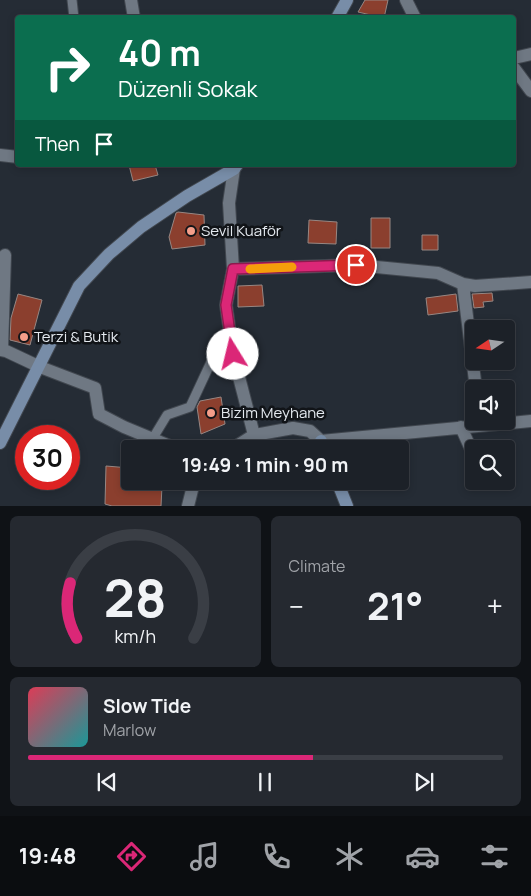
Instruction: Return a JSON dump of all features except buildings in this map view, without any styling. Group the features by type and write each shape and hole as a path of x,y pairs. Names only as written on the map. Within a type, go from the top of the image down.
{"main road":[{"path":"338,15 346,0"},
{"path":"0,443 40,367 79,286 109,254 141,227 236,167"},
{"path":"341,490 347,506"}],"street":[{"path":"131,0 134,15"},
{"path":"406,0 414,15"},
{"path":"516,58 531,54"},
{"path":"516,71 531,91"},
{"path":"0,155 15,157"},
{"path":"236,167 228,203 233,269 226,305 233,354 254,435"},
{"path":"5,255 1,350 95,388 99,414 124,427 157,440"},
{"path":"233,269 356,265 438,273 463,284 475,286 531,282"},
{"path":"463,284 475,380"},
{"path":"515,422 531,421"},
{"path":"361,440 465,426"},
{"path":"461,427 467,440"},
{"path":"246,440 254,435 293,428 310,431 318,440"},
{"path":"188,506 192,490"}],"lane":[{"path":"72,0 74,15"},
{"path":"153,438 167,415 190,407 211,362 233,354"}],"slow traffic":[{"path":"250,269 292,267"}],"place":[{"name":"Sevil Kuaför","path":"191,231"},
{"name":"Terzi & Butik","path":"24,337"},
{"name":"Bizim Meyhane","path":"211,413"}],"route":[{"path":"233,354 226,305 233,269 356,265"}]}
